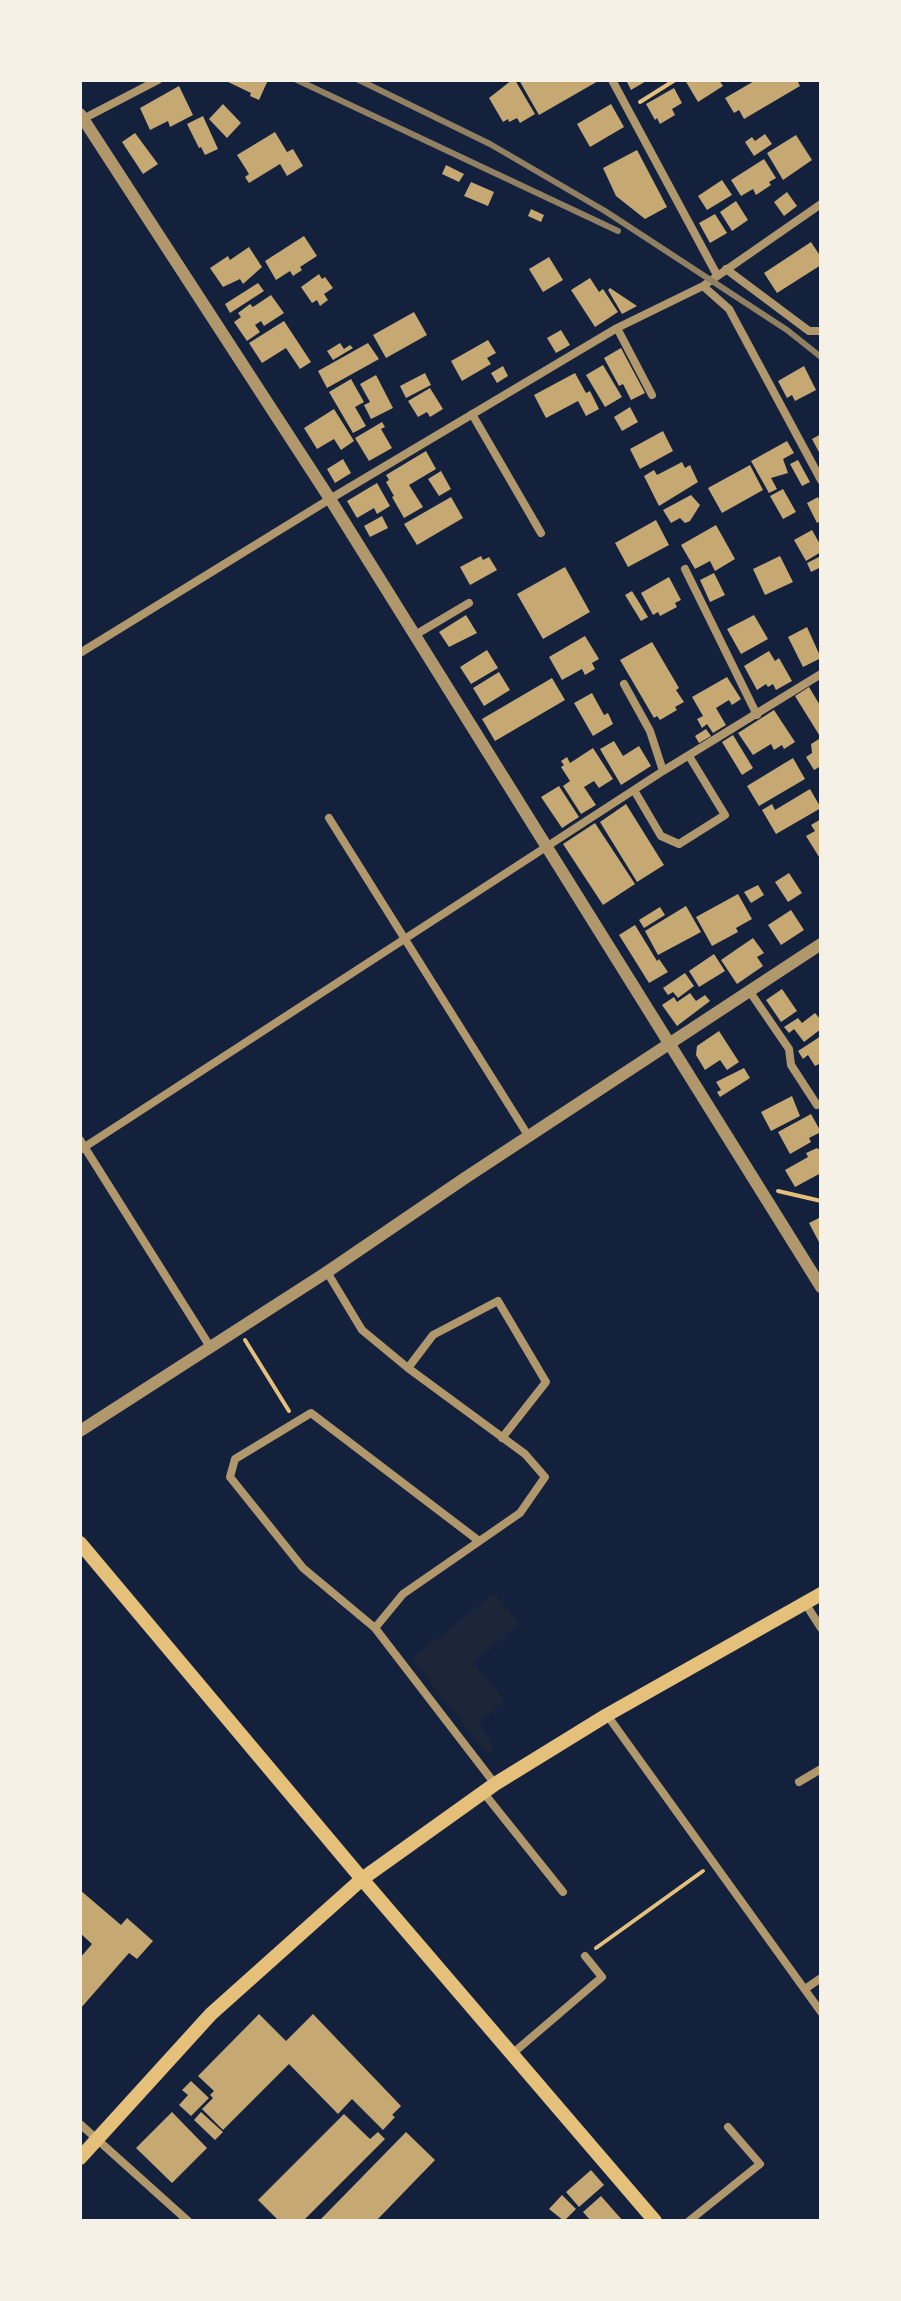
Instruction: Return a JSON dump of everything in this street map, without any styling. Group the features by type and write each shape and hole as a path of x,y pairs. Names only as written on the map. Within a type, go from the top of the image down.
{"main road":[{"path":"80,1543 655,2221"},
{"path":"80,2158 211,2014 362,1879 489,1788 607,1715 821,1594"}],"street":[{"path":"158,80 81,118 330,499 821,1287"},
{"path":"612,80 717,275"},
{"path":"80,653 617,328 703,286 821,204"},
{"path":"726,269 809,331 821,331"},
{"path":"703,286 729,309 821,480"},
{"path":"617,328 652,395"},
{"path":"472,414 541,533"},
{"path":"685,569 757,715"},
{"path":"415,635 469,603"},
{"path":"209,1345 81,1145 663,771 821,674"},
{"path":"624,684 650,731 663,771"},
{"path":"634,790 661,836 679,844 725,815 689,756"},
{"path":"329,818 529,1137"},
{"path":"80,1431 209,1345 327,1272 821,944"},
{"path":"750,992 789,1049 791,1065 817,1105"},
{"path":"327,1272 362,1330 525,1454 545,1477 520,1513 403,1594 375,1628"},
{"path":"408,1368 433,1335 498,1301 546,1382 502,1438"},
{"path":"479,1541 311,1413 235,1459 230,1477 303,1568 375,1628 563,1892"},
{"path":"805,1603 821,1628"},
{"path":"607,1715 821,2012"},
{"path":"799,1782 821,1769"},
{"path":"512,2054 602,1977 585,1956"},
{"path":"805,1989 821,1978"},
{"path":"80,2124 188,2221"},
{"path":"689,2221 760,2164 728,2127"}],"path":[{"path":"627,109 675,80"},
{"path":"760,1187 821,1201"},
{"path":"237,1328 296,1422"},
{"path":"585,1956 714,1863"}],"shaded area":[{"path":"494,1593 519,1623 474,1663 504,1701 478,1724 495,1748 488,1755 412,1659"}],"building":[{"path":"224,80 268,80 259,100"},
{"path":"515,80 535,114 520,123 517,118 503,122 489,98"},
{"path":"519,80 600,80 539,115"},
{"path":"626,80 648,80 631,90"},
{"path":"685,80 719,80 723,86 698,102"},
{"path":"756,80 797,80 800,86 744,119 739,110 734,113 725,98"},
{"path":"179,86 193,115 170,127 168,121 150,130 140,108"},
{"path":"674,88 682,103 672,109 675,115 660,124 646,104"},
{"path":"223,104 241,123 227,138 209,119"},
{"path":"611,104 624,127 590,147 577,124"},
{"path":"203,116 218,149 205,155 187,124"},
{"path":"275,132 287,152 293,149 303,166 287,176 280,164 249,183 245,177 249,174 237,155"},
{"path":"135,133 158,164 143,174 122,142"},
{"path":"765,134 772,144 754,156 745,142 752,137 755,141"},
{"path":"796,135 812,160 783,180 767,153"},
{"path":"637,150 667,207 645,219 616,196 603,168"},
{"path":"764,159 776,178 756,195 753,189 741,196 731,180"},
{"path":"446,165 464,174 459,182 442,174"},
{"path":"722,180 732,195 707,210 698,196"},
{"path":"471,182 494,192 488,206 464,196"},
{"path":"787,192 797,206 784,216 774,202"},
{"path":"736,201 748,220 732,231 720,212"},
{"path":"531,209 544,215 541,222 528,216"},
{"path":"715,214 727,233 710,243 699,223"},
{"path":"304,236 317,256 300,267 302,270 293,276 290,271 276,280 265,261"},
{"path":"811,242 821,257 821,265 777,293 764,273"},
{"path":"249,247 262,267 243,284 240,279 223,287 210,268 228,256 230,260"},
{"path":"549,257 563,280 543,292 529,269"},
{"path":"319,274 333,288 324,294 328,300 320,306 317,300 312,303 301,287"},
{"path":"590,278 599,292 603,289 618,312 595,327 571,290"},
{"path":"258,283 264,291 230,313 225,304"},
{"path":"610,288 637,306 622,314 608,290"},
{"path":"271,295 284,313 264,326 261,321 255,325 260,332 247,341 234,322 241,317 238,313"},
{"path":"414,312 427,335 386,358 373,335"},
{"path":"284,321 311,362 300,369 286,348 262,363 249,343"},
{"path":"561,330 570,345 556,353 547,338"},
{"path":"488,340 496,353 487,358 491,364 462,381 451,361"},
{"path":"340,343 344,349 350,345 353,348 333,360 327,351"},
{"path":"368,343 379,359 327,388 318,371"},
{"path":"621,348 645,393 631,400 623,384 619,386 604,358"},
{"path":"603,365 622,397 605,407 586,375"},
{"path":"503,366 508,376 497,383 491,373"},
{"path":"804,366 816,390 795,401 792,395 787,398 778,381"},
{"path":"425,373 431,385 406,398 400,386"},
{"path":"575,373 586,393 590,391 599,409 586,416 578,401 546,418 534,395"},
{"path":"376,375 393,408 371,419 364,405 370,402 360,384"},
{"path":"351,379 364,402 355,407 366,426 353,433 329,392"},
{"path":"430,388 443,409 430,417 427,412 418,417 408,401"},
{"path":"630,407 638,422 622,431 614,417"},
{"path":"334,409 354,441 341,450 334,439 317,449 304,428"},
{"path":"382,422 385,427 381,429 392,448 369,461 355,438"},
{"path":"663,431 673,451 640,469 630,449"},
{"path":"821,434 821,456 812,439"},
{"path":"787,441 794,453 783,459 788,473 771,478 777,489 769,493 751,461"},
{"path":"426,451 436,469 409,485 423,507 404,518 392,497 386,475"},
{"path":"343,459 351,473 335,483 327,469"},
{"path":"798,460 810,482 802,486 790,464"},
{"path":"682,462 685,468 690,465 698,482 659,506 644,476 654,470 657,475"},
{"path":"750,465 763,490 722,513 708,488"},
{"path":"441,471 451,489 439,496 428,479"},
{"path":"377,483 390,506 377,514 374,508 357,518 347,501"},
{"path":"783,489 796,512 783,519 770,496"},
{"path":"691,495 700,505 690,521 685,523 680,518 671,523 663,510"},
{"path":"451,497 463,518 417,545 404,524"},
{"path":"818,497 821,521 817,523 807,503"},
{"path":"382,516 388,528 370,537 364,526"},
{"path":"656,520 669,545 628,567 615,543"},
{"path":"716,525 735,559 715,571 710,561 695,569 681,545"},
{"path":"812,530 821,552 806,561 794,540"},
{"path":"481,556 483,560 489,557 497,570 470,585 460,567"},
{"path":"780,556 793,582 765,595 753,569"},
{"path":"821,556 821,567 811,572 807,563"},
{"path":"565,567 590,612 543,639 517,594"},
{"path":"714,573 725,595 710,602 700,580"},
{"path":"669,577 681,600 675,603 677,607 660,616 658,612 653,615 641,593"},
{"path":"632,591 648,617 641,621 625,595"},
{"path":"466,615 477,633 449,647 439,632"},
{"path":"754,615 768,639 741,654 727,629"},
{"path":"807,627 821,658 803,667 788,637"},
{"path":"585,636 599,659 592,663 595,669 585,675 582,669 562,680 549,657"},
{"path":"652,642 684,702 660,720 657,716 654,718 620,660"},
{"path":"487,650 498,668 471,684 460,667"},
{"path":"769,651 775,661 779,658 792,681 776,690 773,684 768,687 766,684 757,690 744,666"},
{"path":"499,672 510,690 484,706 473,688"},
{"path":"727,677 741,699 732,705 729,700 716,708 726,725 713,733 707,724 702,728 697,719 703,716 692,697"},
{"path":"552,678 565,700 495,741 482,719"},
{"path":"809,687 821,707 821,738 795,696"},
{"path":"592,693 604,715 608,713 613,724 593,736 574,703"},
{"path":"774,710 795,742 784,749 782,745 774,750 771,744 753,755 738,733"},
{"path":"706,729 711,736 699,743 695,736"},
{"path":"733,735 753,768 742,775 722,742"},
{"path":"819,739 821,766 814,770 806,757 812,753 811,744"},
{"path":"614,741 623,756 639,746 651,766 621,785 600,749"},
{"path":"593,748 613,779 599,788 594,781 584,787 596,805 581,814 563,786 570,781 561,767 564,765 561,761 567,757 570,763"},
{"path":"793,758 805,779 759,806 747,786"},
{"path":"559,786 579,817 562,828 541,797"},
{"path":"810,789 821,808 776,834 762,810 772,804 775,810"},
{"path":"626,804 664,865 637,882 600,822"},
{"path":"821,819 819,857 806,836 815,831 811,825"},
{"path":"595,823 635,884 603,905 563,844"},
{"path":"789,873 802,893 788,902 775,882"},
{"path":"758,885 764,895 751,903 744,892"},
{"path":"738,894 752,919 736,928 738,932 712,946 696,917"},
{"path":"686,906 701,932 658,955 645,931"},
{"path":"660,907 665,915 644,928 639,920"},
{"path":"791,910 804,930 781,945 768,925"},
{"path":"635,925 657,961 659,959 668,972 649,983 619,935"},
{"path":"753,938 764,953 757,957 763,966 737,984 721,960"},
{"path":"714,954 725,971 699,987 689,971"},
{"path":"685,973 694,986 678,998 673,992 668,995 663,988"},
{"path":"782,989 797,1011 781,1022 766,1000"},
{"path":"690,993 696,1001 705,995 710,1001 677,1026 662,1005 674,997 677,1002"},
{"path":"815,1013 821,1020 821,1029 804,1042 794,1029 789,1033 784,1027 798,1018 802,1023"},
{"path":"719,1031 739,1062 727,1070 720,1060 705,1070 696,1055 697,1046"},
{"path":"821,1036 821,1063 815,1066 808,1055 803,1059 798,1051"},
{"path":"744,1068 750,1078 720,1097 717,1092 721,1090 716,1082"},
{"path":"792,1096 800,1116 771,1131 761,1112"},
{"path":"811,1114 821,1132 790,1154 778,1132"},
{"path":"817,1148 821,1151 821,1173 795,1187 785,1170"},
{"path":"821,1217 821,1246 809,1223"},
{"path":"80,1890 121,1925 127,1918 153,1941 137,1959 129,1953 80,2009 80,1958 92,1944 80,1933"},
{"path":"259,2014 286,2041 313,2014 401,2106 392,2115 395,2117 383,2130 352,2099 338,2114 289,2064 223,2130 202,2109 213,2098 210,2095 214,2091 198,2076"},
{"path":"191,2081 209,2098 191,2116 179,2105 188,2095 182,2090"},
{"path":"172,2112 207,2148 172,2183 136,2148"},
{"path":"201,2112 223,2132 215,2140 194,2120"},
{"path":"344,2114 370,2139 378,2132 385,2139 303,2221 279,2221 258,2200"},
{"path":"406,2132 435,2160 376,2221 323,2221 321,2219"},
{"path":"591,2170 604,2185 579,2207 566,2192"},
{"path":"562,2195 576,2209 564,2221 549,2209"},
{"path":"601,2196 623,2221 591,2221 583,2212"}],"railway":[{"path":"297,80 618,231"},
{"path":"359,80 490,144 605,211 787,330 821,357"}]}
